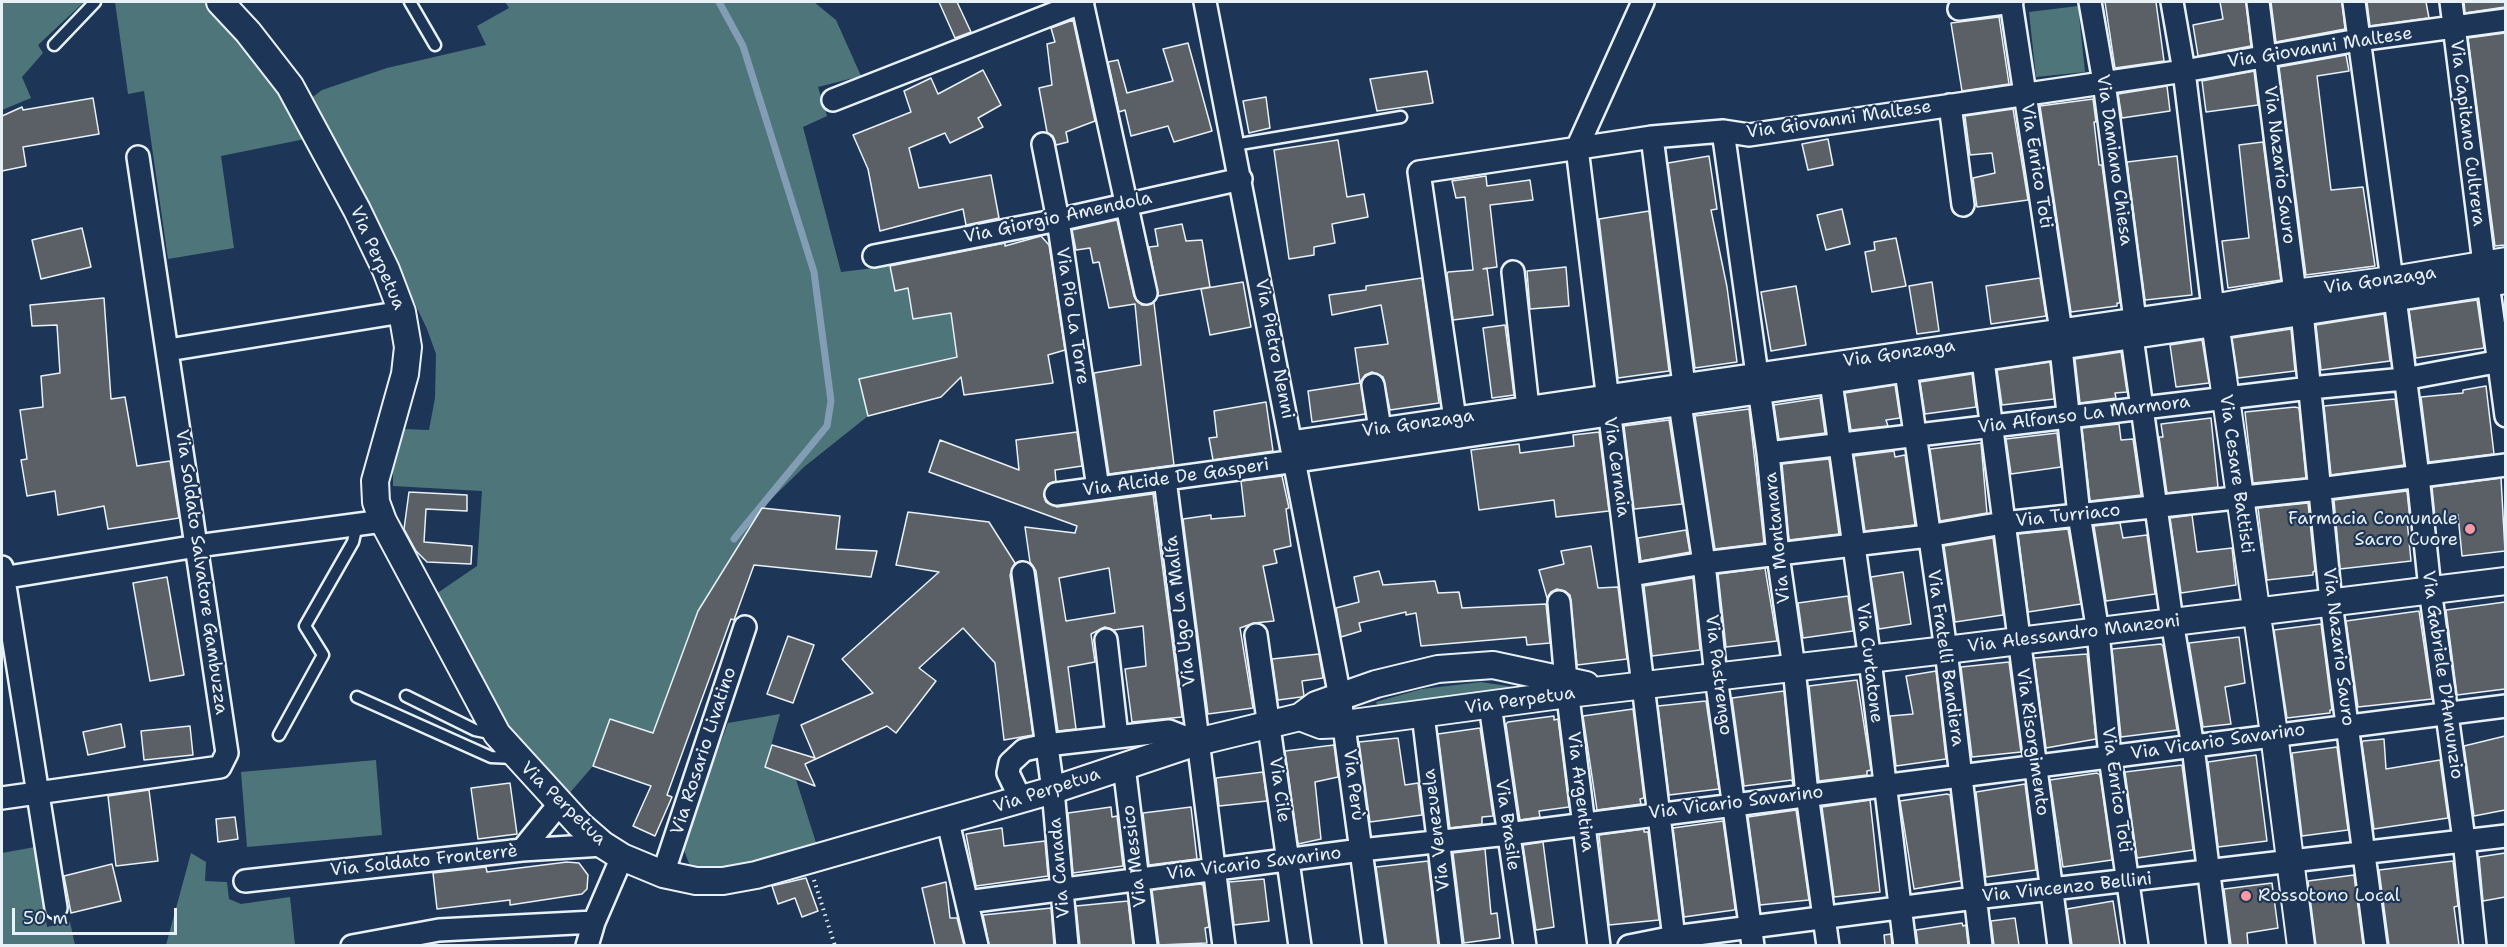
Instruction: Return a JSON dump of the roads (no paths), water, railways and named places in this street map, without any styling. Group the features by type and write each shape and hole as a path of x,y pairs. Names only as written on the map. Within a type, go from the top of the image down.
{"street":[{"name":"Via Perpetua","path":"220,2 248,32 290,86 357,210 386,270 402,312 408,347 405,374 375,481 376,502 382,521 497,734 560,803 612,851 663,874 696,881 723,881 756,875 948,822 1197,742 1269,723 1300,717 1321,725 1345,724 1490,705 1567,688"},
{"path":"833,100 1082,2 1146,293"},
{"name":"Via Pietro Nenni","path":"1205,2 1340,697"},
{"path":"1576,148 1643,2"},
{"path":"1959,9 2012,2"},
{"name":"Via Enrico Toti","path":"2012,2 2061,339 2079,515 2098,632 2110,757 2137,945"},
{"name":"Via Damiano Chiesa","path":"2090,2 2104,82 2172,621 2193,747 2218,945"},
{"name":"Via Cesare Battisti","path":"2172,2 2184,71 2225,398 2274,734 2301,945"},
{"name":"Via Nazario Sauro","path":"2258,2 2310,388 2331,602 2376,945"},
{"name":"Via Gabriele D'Annunzio","path":"2354,2 2418,476 2475,945"},
{"name":"Via Capitano Cultrera","path":"2451,2 2496,272 2505,416"},
{"name":"Via Giovanni Maltese","path":"1455,418 1419,172 1652,137 1723,131 1749,135 2184,71 2358,40 2505,20"},
{"path":"1950,105 1963,205"},
{"name":"Via Montanara","path":"1723,131 1759,383 1807,794 1828,945"},
{"name":"Via Pastrengo","path":"1652,137 1716,677 1752,937"},
{"name":"Via Pio La Torre","path":"1043,144 1058,220 1098,488"},
{"name":"Via Cernaia","path":"1576,148 1675,941"},
{"name":"Via Soldato Salvatore Gambuzza","path":"2,798 220,767 227,753 138,158"},
{"name":"Via Giorgio Amendola","path":"874,256 1058,220 1241,179"},
{"path":"1513,272 1528,408"},
{"name":"Via Gonzaga","path":"1294,452 2215,317 2496,272"},
{"path":"168,350 402,312"},
{"name":"Via Gonzaga","path":"1759,383 1831,382 1906,371 1982,351"},
{"name":"Via Risorgimento","path":"1982,351 2059,945"},
{"name":"Via Alfonso La Marmora","path":"1768,453 2310,388 2404,379 2502,361"},
{"name":"Via Fratelli Bandiera","path":"1906,371 1946,650 1981,945"},
{"name":"Via Curtatone","path":"1831,382 1870,660 1905,945"},
{"path":"1373,385 1380,429"},
{"name":"Via Gonzaga","path":"1294,452 1380,429 1528,408 1608,405"},
{"name":"Via Alcide De Gasperi","path":"1056,494 1165,479 1294,452"},
{"name":"Via Turriaco","path":"1631,575 1704,563 1928,536 2003,524 2319,489 2505,465"},
{"name":"Via Ugo La Malfa","path":"1165,479 1224,945"},
{"path":"56,908 2,574 382,521"},
{"name":"Via Canada","path":"1023,573 1053,790 1067,945"},
{"name":"Via Alessandro Manzoni","path":"1642,686 2505,581"},
{"name":"Via Argentina","path":"1559,602 1567,688 1599,945"},
{"name":"Via Rosario Livatino","path":"663,874 745,627"},
{"name":"Via Cile","path":"1256,636 1300,945"},
{"path":"1106,640 1117,736"},
{"path":"1300,717 1316,705 1376,684 1438,669 1493,665 1567,688 1610,689 1642,686"},
{"name":"Via Perù","path":"1340,697 1374,945"},
{"name":"Via Brasile","path":"1490,705 1525,945"},
{"name":"Via Vicario Savarino","path":"968,902 1361,850 1508,834 1584,822 2193,747 2348,724 2505,706"},
{"name":"Via Venezuela","path":"1423,714 1451,945"},
{"path":"1021,800 1008,773 1010,763 1024,750 1046,745 1169,731 1197,742"},
{"name":"Via Messico","path":"1124,766 1146,945"},
{"path":"522,850 560,803"},
{"path":"948,822 977,945"},
{"name":"Via Vincenzo Bellini","path":"1629,945 1752,937 1825,919 1975,898 2129,882 2505,836"},
{"name":"Via Soldato Fronterrè","path":"245,881 522,850 612,851"},
{"path":"587,945 612,851"},
{"path":"352,945 439,930 594,922"}],"lane":[{"path":"54,45 95,2"},
{"path":"410,2 435,45"},
{"path":"1234,145 1401,117"},
{"path":"279,735 323,655 305,626 353,542 357,525"},
{"path":"406,696 476,730 497,734"},
{"path":"357,697 491,757 517,758"}],"waterway":[{"path":"719,2 743,46 814,272 831,401 827,426 734,539"}],"place":[{"name":"Farmacia Comunale Sacro Cuore","path":"2470,529"},
{"name":"Rossotono Local","path":"2246,896"}]}
